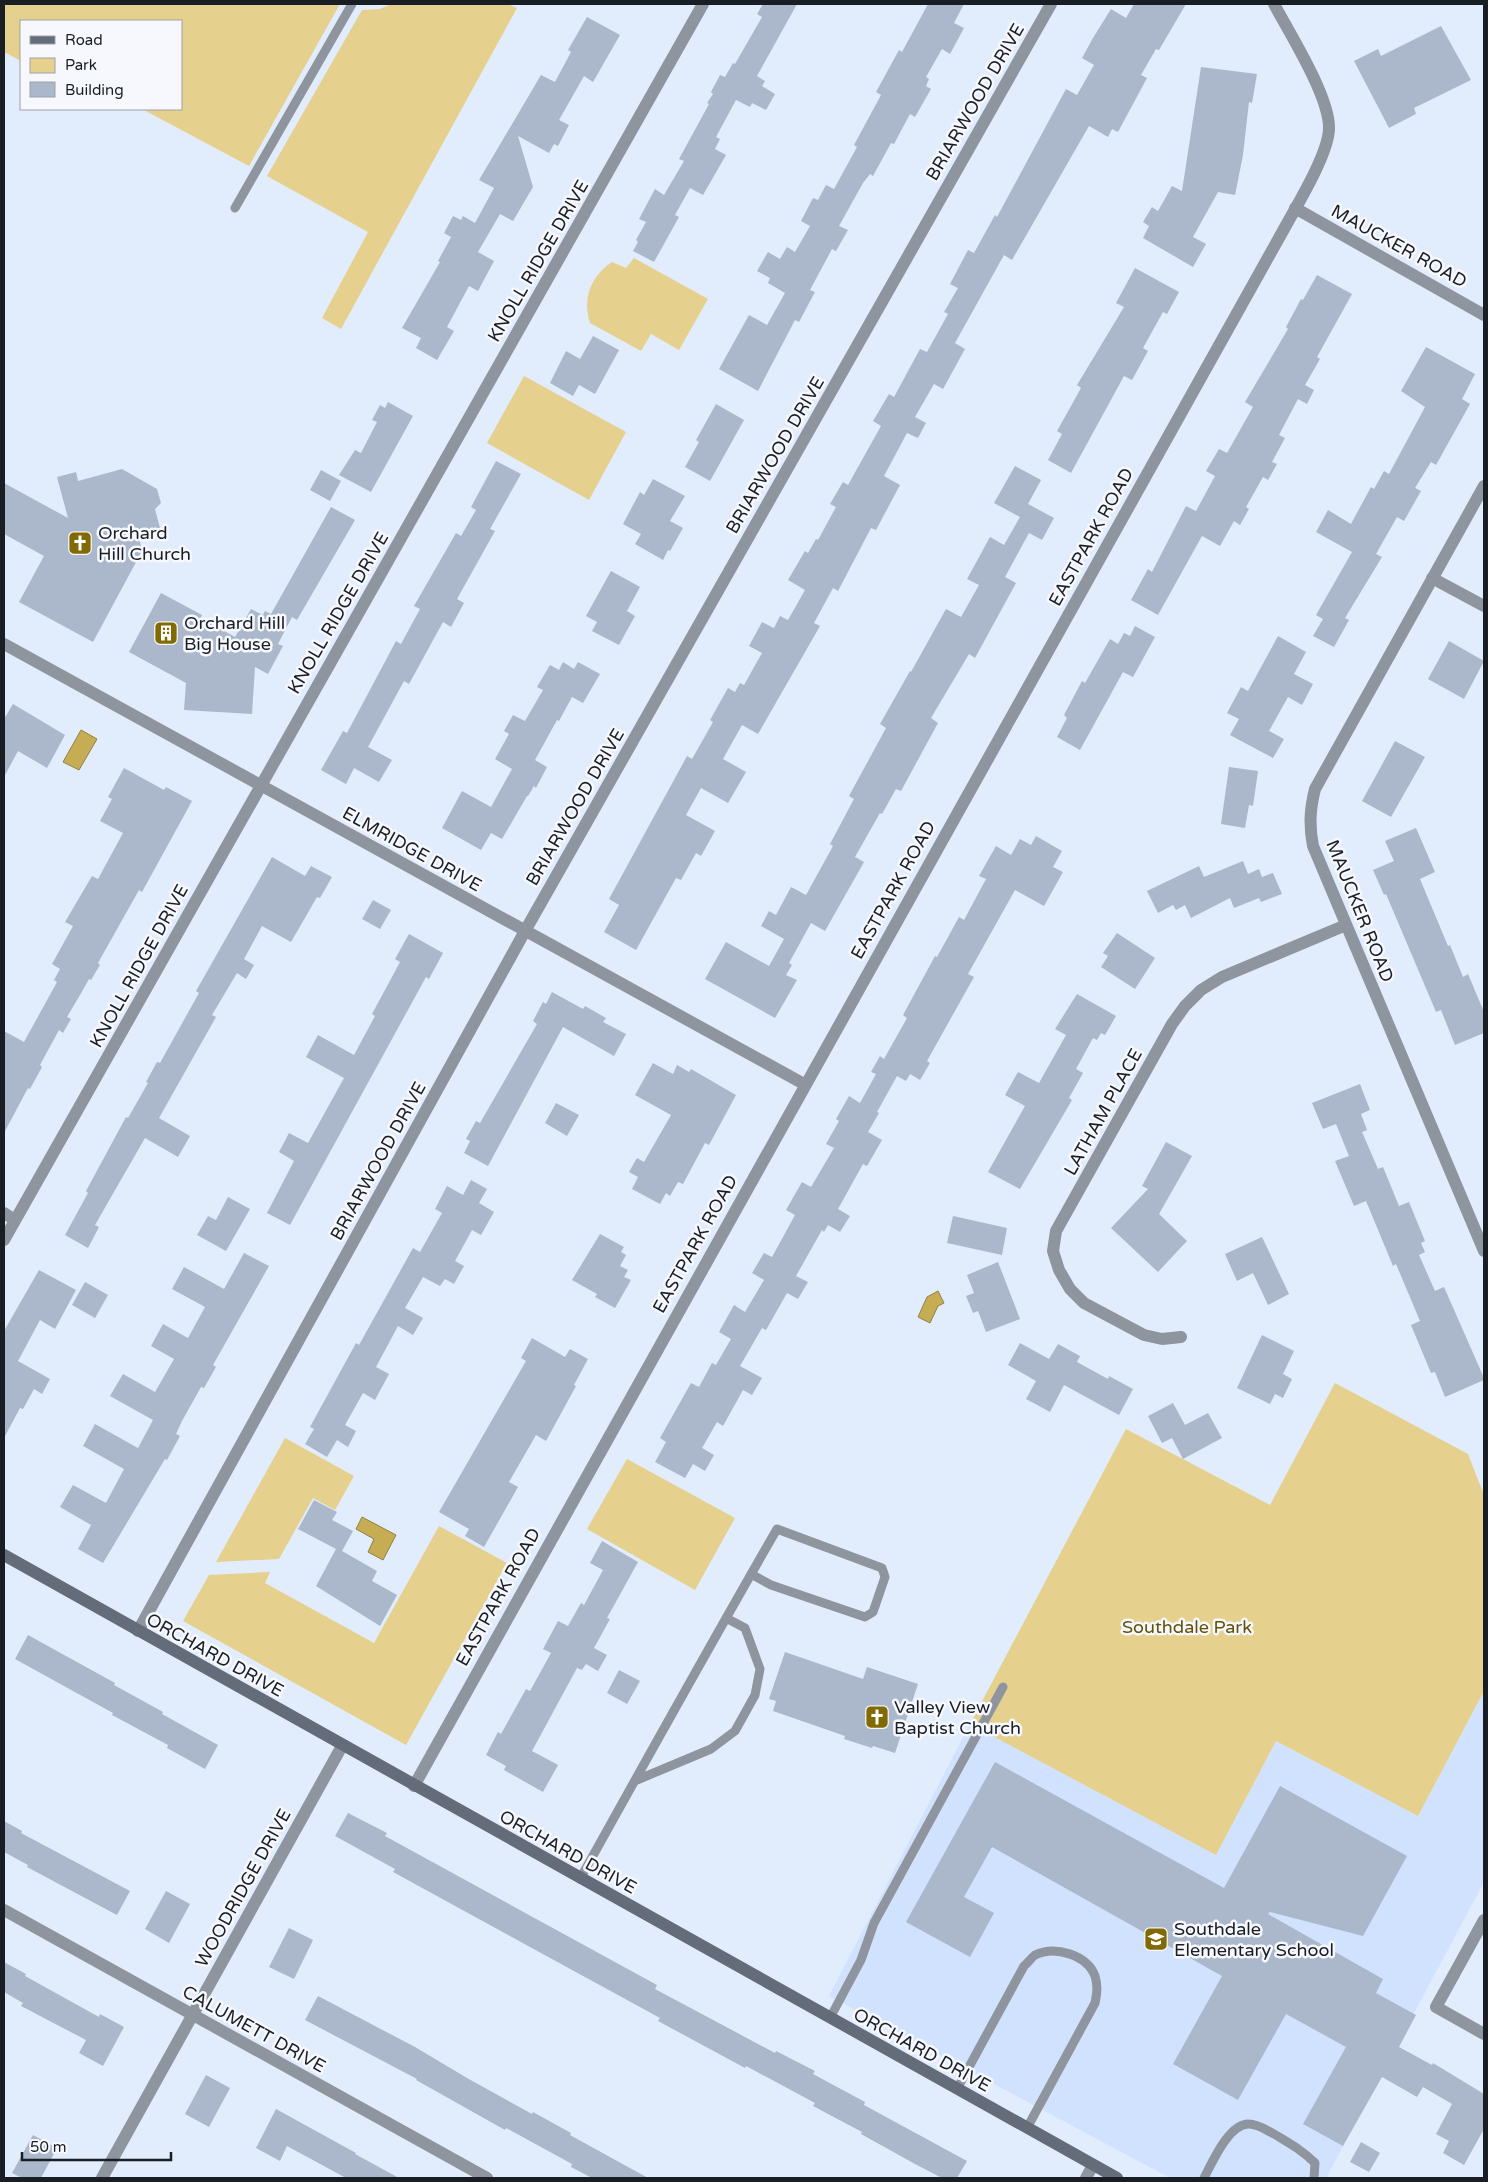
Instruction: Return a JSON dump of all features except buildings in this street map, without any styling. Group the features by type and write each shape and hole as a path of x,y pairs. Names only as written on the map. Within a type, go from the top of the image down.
{"street":[{"name":"KNOLL RIDGE DRIVE","path":"4,1240 703,4"},
{"name":"BRIARWOOD DRIVE","path":"138,1632 526,931 1051,4"},
{"name":"EASTPARK ROAD","path":"414,1786 804,1084 1295,208 1326,147 1329,129 1328,112 1321,94 1274,4"},
{"name":"MAUCKER ROAD","path":"1295,208 1484,315"},
{"name":"MAUCKER ROAD","path":"1484,486 1315,788 1310,807 1310,827 1313,846 1484,1251"},
{"path":"1432,578 1484,606"},
{"name":"ELMRIDGE DRIVE","path":"4,644 804,1084"},
{"name":"LATHAM PLACE","path":"1181,1337 1162,1339 1144,1335 1084,1303 1070,1288 1059,1270 1053,1251 1056,1231 1172,1024 1185,1006 1201,990 1222,977 1346,924"},
{"path":"4,1213 15,1220"},
{"name":"ORCHARD DRIVE","path":"4,1556 1117,2178"},
{"name":"WOODRIDGE DRIVE","path":"102,2178 342,1746"},
{"name":"CALUMETT DRIVE","path":"4,1910 487,2178"},
{"path":"1484,1920 1436,2007 1484,2034"},
{"path":"1086,2178 1093,2165"}],"lane":[{"path":"235,208 352,4"},
{"path":"580,1879 637,1780 726,1618 751,1574 777,1529 882,1568 885,1577 873,1612 865,1617 771,1585 751,1574"},
{"path":"637,1780 711,1749 735,1731 755,1695 760,1669 744,1628 726,1618"},
{"path":"830,2018 861,1960 874,1923 1003,1687"},
{"path":"957,2089 1024,1966 1034,1956 1049,1952 1061,1952 1076,1957 1087,1964 1094,1975 1098,1990 1095,2003 1027,2128"},
{"path":"1204,2178 1226,2138 1236,2128 1248,2123 1260,2127 1303,2150 1314,2163 1314,2178"}],"shaded area":[{"path":"81,730 97,739 79,770 63,762"},
{"path":"938,1291 944,1303 938,1306 930,1323 918,1317 927,1297"},
{"path":"362,1517 396,1535 383,1560 368,1552 374,1539 356,1529"},
{"name":"Southdale Elementary School","path":"1484,1691 1484,1882 1326,2178 1170,2178 829,1996 970,1724 1216,1855 1276,1741 1418,1816"}],"green space":[{"path":"4,4 340,4 249,166 144,110 182,110 182,20 20,20 20,60 4,52"},
{"path":"391,4 508,4 517,8 341,329 322,318 368,232 267,176 362,10 380,9"},
{"path":"634,258 708,299 679,350 651,334 641,351 590,323 587,305 590,288 594,281 612,262 626,268"},
{"path":"524,376 626,432 589,500 487,443"},
{"name":"Southdale Park","path":"1335,1383 1468,1454 1484,1495 1484,1691 1418,1816 1276,1741 1216,1855 970,1724 1126,1429 1270,1505"},
{"path":"285,1438 354,1476 335,1510 313,1498 279,1559 216,1562"},
{"path":"627,1459 735,1518 695,1590 587,1529"},
{"path":"439,1526 507,1563 406,1745 183,1621 209,1575 270,1572 265,1583 374,1643"}],"place":[{"name":"Orchard Hill Church","path":"80,543"},
{"name":"Orchard Hill Big House","path":"166,633"},
{"name":"Valley View Baptist Church","path":"877,1717"},
{"name":"Southdale Elementary School","path":"1156,1939"}]}
